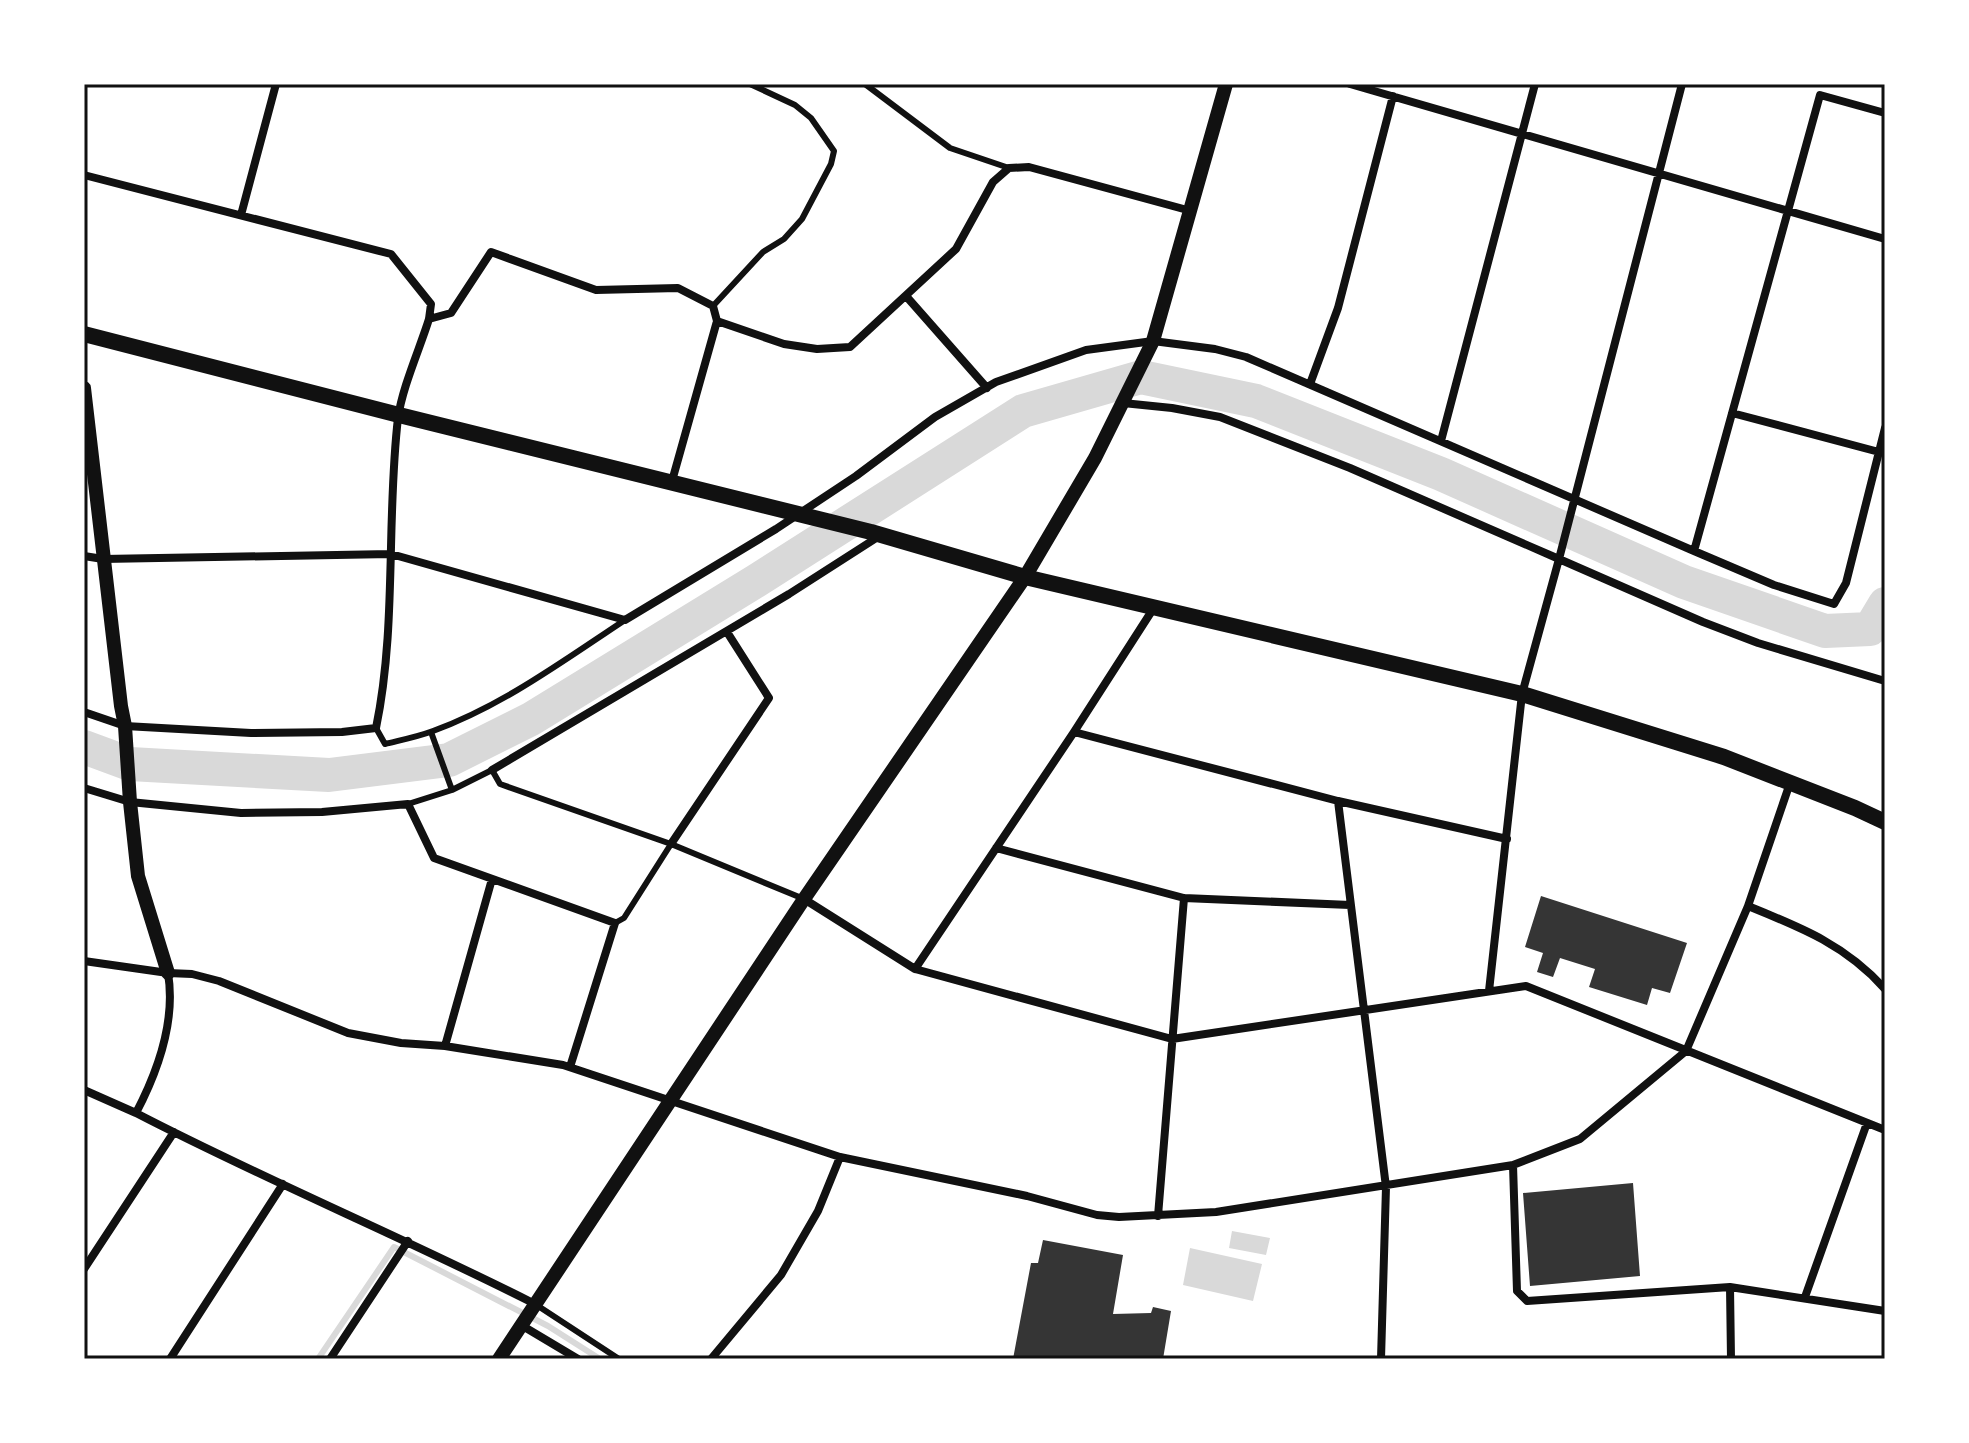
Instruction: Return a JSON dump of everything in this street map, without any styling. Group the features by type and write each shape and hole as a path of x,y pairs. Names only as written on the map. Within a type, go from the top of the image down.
{"main road":[{"path":"84,334 672,481 1025,577 1522,694 1724,757 1885,822"}],"street":[{"path":"241,215 275,84"},
{"path":"499,1359 804,899 1025,577 1095,458 1151,345 1226,84"},
{"path":"1350,84 1885,239"},
{"path":"1441,441 1535,84"},
{"path":"1489,991 1522,694 1682,84"},
{"path":"1694,551 1820,95 1885,113"},
{"path":"1310,384 1338,308 1393,96"},
{"path":"717,321 784,344 817,349 850,347 956,249 993,182 1009,168 1029,167 1192,211"},
{"path":"84,175 391,254 431,304 399,415 382,689 376,728 342,732 251,733 125,726 84,712"},
{"path":"429,319 451,313 491,252 596,290 678,288 713,306 717,321 672,481"},
{"path":"906,296 987,388"},
{"path":"84,556 103,559 391,554 625,620 798,514 856,476 935,417 987,388 1039,365 1086,350 1151,345 1215,349 1246,357 1774,585 1834,604 1846,583 1885,428"},
{"path":"84,388 125,726 138,876 171,991 168,1029 136,1113"},
{"path":"1126,400 1220,417 1350,468 1703,622 1758,643 1885,681"},
{"path":"1732,413 1879,452"},
{"path":"492,770 727,632 876,534"},
{"path":"915,969 1155,606"},
{"path":"671,844 769,698 727,632"},
{"path":"1074,732 1338,801 1507,839"},
{"path":"84,961 192,974 219,981 348,1033 401,1043 524,1057 570,1067 840,1157 1027,1196 1097,1215 1119,1217 1216,1212 1513,1165 1580,1139 1686,1051 1748,906 1790,783"},
{"path":"84,788 130,802 241,813 322,812 408,804 434,858 615,923 570,1067"},
{"path":"1338,801 1386,1187 1381,1359"},
{"path":"996,848 1184,898 1350,905"},
{"path":"445,1046 492,879"},
{"path":"1158,1216 1184,898"},
{"path":"804,899 915,969 1172,1039 1526,986 1885,1130"},
{"path":"1748,906 1813,932 1865,967 1885,989"},
{"path":"84,1090 408,1241 535,1304"},
{"path":"1805,1297 1867,1123"},
{"path":"84,1269 174,1132"},
{"path":"711,1359 781,1275 818,1211 840,1157"},
{"path":"1513,1165 1517,1291 1527,1301 1730,1287 1885,1311"},
{"path":"170,1359 283,1184"},
{"path":"330,1359 408,1241"},
{"path":"1730,1287 1731,1359"},
{"path":"521,1325 578,1359"}],"lane":[{"path":"713,306 763,252 784,239 802,219 831,164 834,151 811,118 795,105 750,84"},
{"path":"865,84 950,148 1009,168"},
{"path":"376,728 385,744 432,734 528,684 625,620"},
{"path":"432,734 450,787"},
{"path":"408,804 492,770 500,784 671,844 804,899"},
{"path":"615,923 624,918 671,844"},
{"path":"535,1304 619,1359"}],"shaded area":[{"path":"1232,1231 1270,1238 1266,1255 1229,1248"},
{"path":"1190,1248 1262,1264 1253,1301 1183,1285"}],"building":[{"path":"1541,896 1687,943 1670,993 1652,988 1647,1005 1589,987 1595,969 1560,958 1553,977 1537,972 1543,953 1525,947"},
{"path":"1633,1183 1640,1276 1530,1286 1523,1193"},
{"path":"1043,1240 1123,1255 1113,1314 1151,1313 1153,1307 1171,1311 1163,1359 1013,1359 1031,1263 1038,1263"}],"waterway":[{"path":"84,747 130,764 329,775 449,760 531,719 756,581 1023,411 1141,377 1256,401 1441,474 1684,582 1825,631 1870,629 1885,604"},
{"path":"318,1359 394,1247 548,1326 600,1359"}]}
